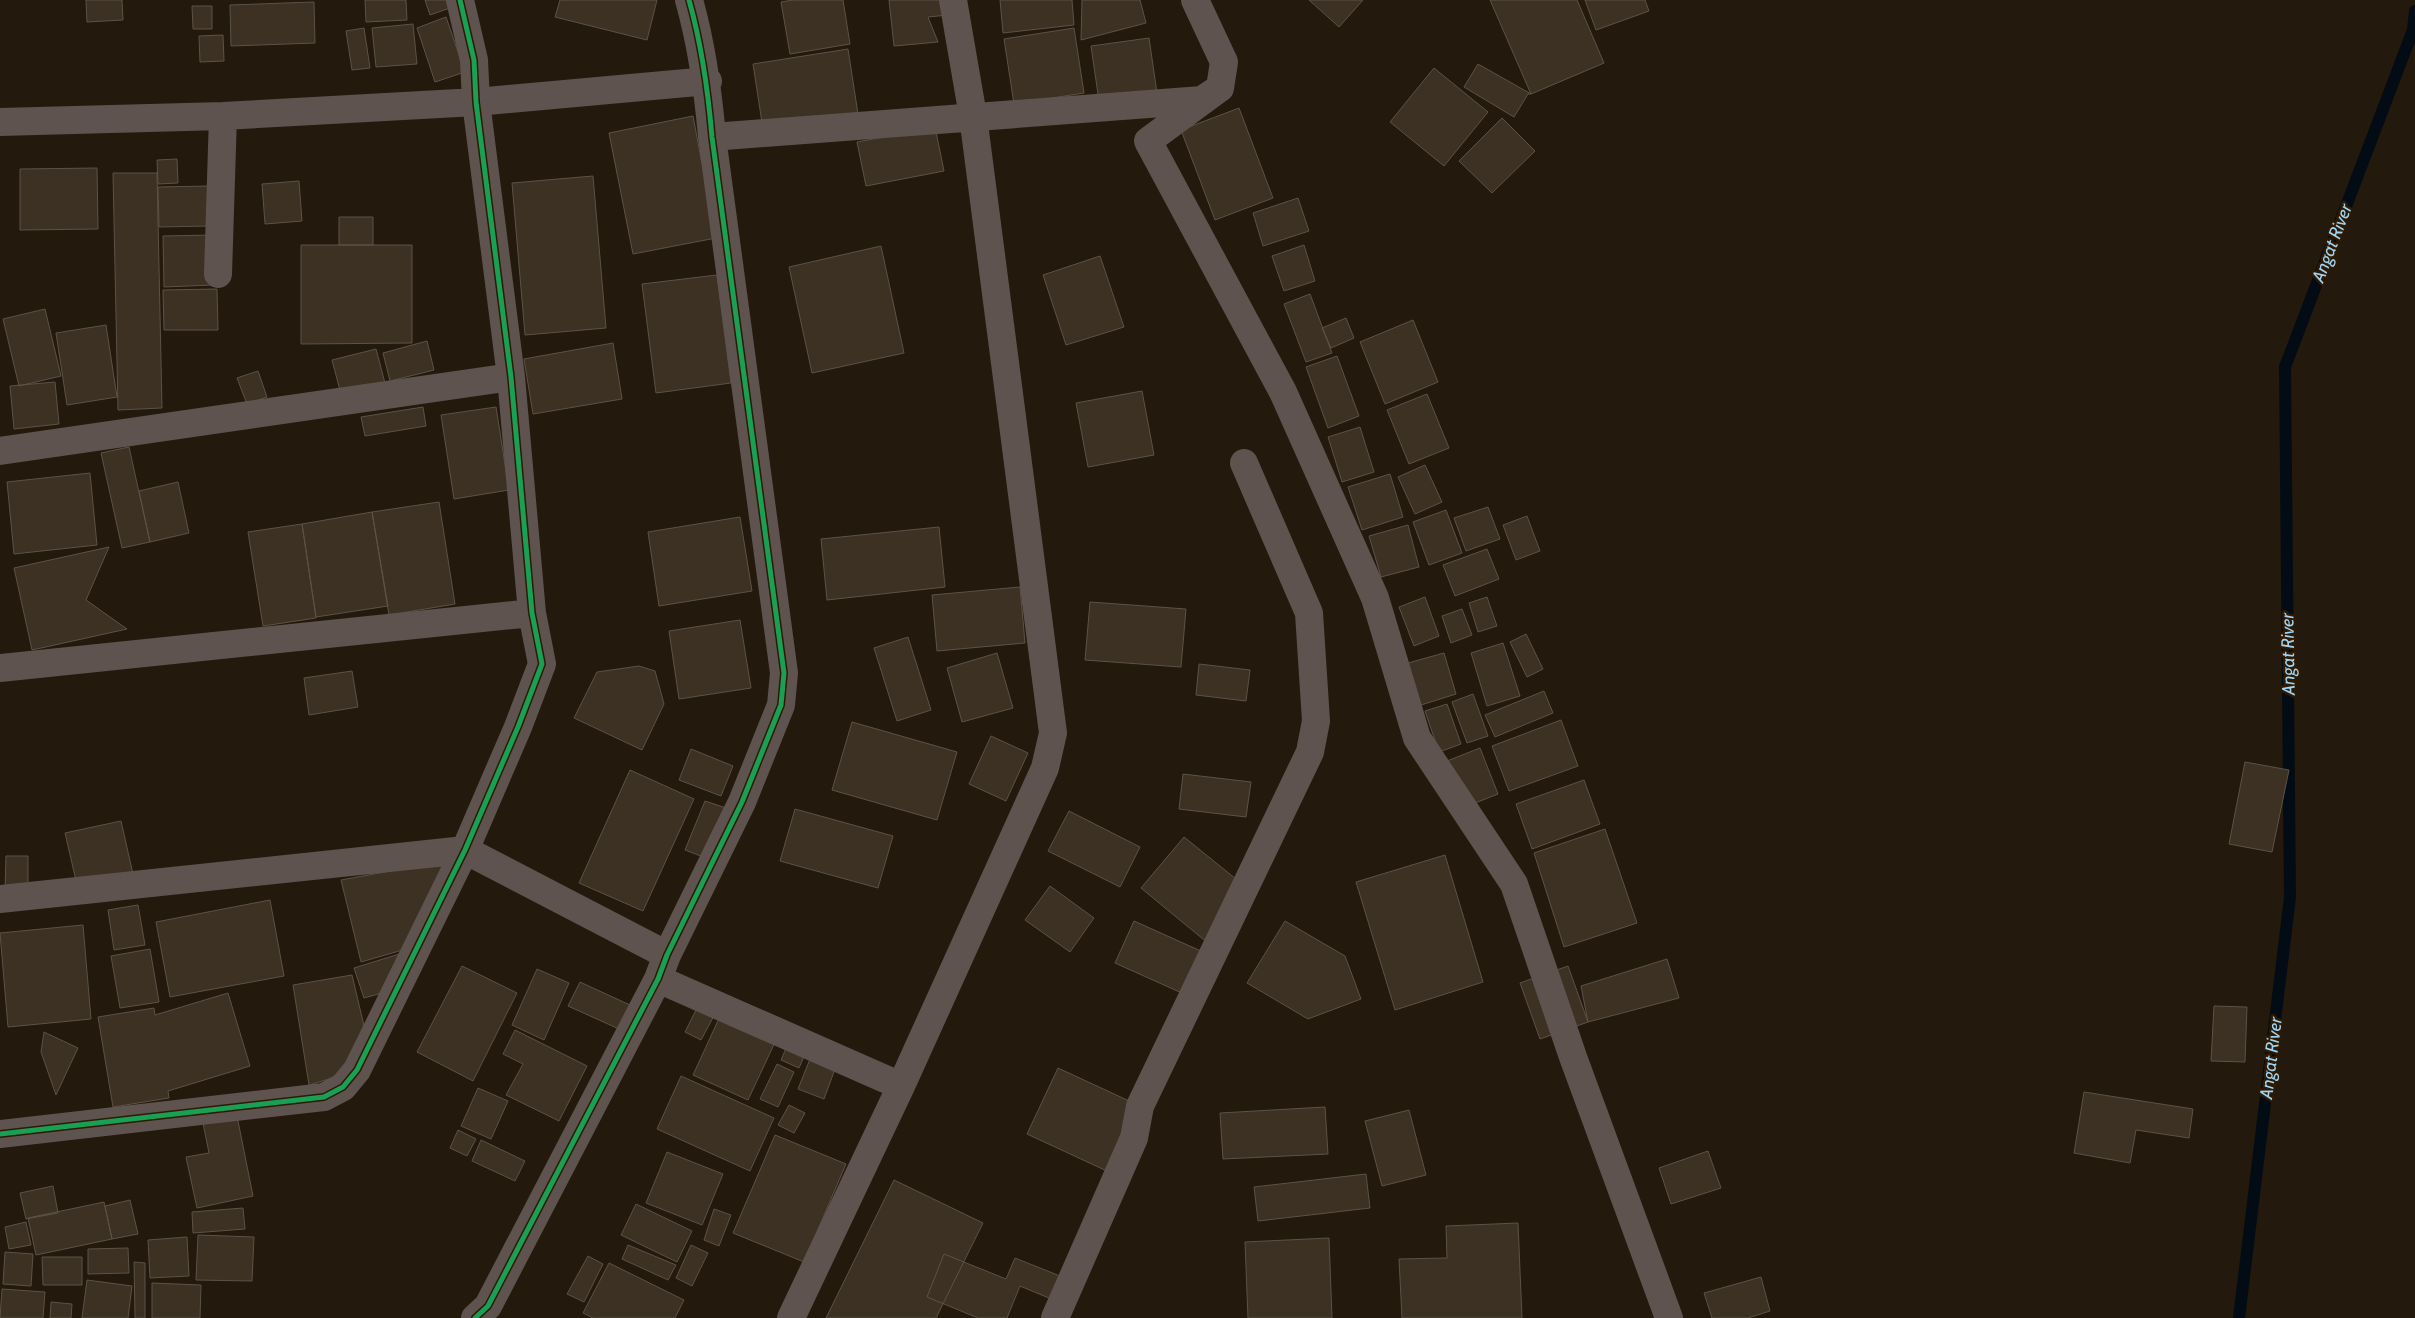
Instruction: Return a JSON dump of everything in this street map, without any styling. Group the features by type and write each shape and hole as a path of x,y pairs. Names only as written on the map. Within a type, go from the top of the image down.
{"street":[{"path":"0,1134 324,1096 343,1086 357,1070 465,850 518,727 542,664 532,614 511,377 476,102 474,60 460,0"},
{"path":"476,1318 488,1306 662,967 742,802 781,705 784,673 712,137 708,81 689,0"},
{"path":"791,1318 901,1086 1045,768 1053,733 973,116 953,0"},
{"path":"1195,0 1224,62 1220,88 1148,141 1284,392 1375,598 1417,738 1514,884 1573,1057 1669,1318"},
{"path":"0,122 223,116 476,102 708,81"},
{"path":"712,137 1202,100 1220,88"},
{"path":"218,274 223,116"},
{"path":"0,451 511,377"},
{"path":"1055,1318 1134,1138 1140,1106 1310,752 1316,721 1309,613 1244,462"},
{"path":"0,668 532,614"},
{"path":"0,899 465,850 662,967 901,1086"}],"building":[{"path":"86,0 122,0 123,20 87,22"},
{"path":"365,0 406,0 407,20 366,22"},
{"path":"425,0 447,0 450,8 430,15"},
{"path":"560,0 657,0 647,40 555,17"},
{"path":"793,0 843,0 850,44 790,54 781,2"},
{"path":"889,0 946,0 948,15 928,17 938,42 894,46"},
{"path":"1000,0 1072,0 1074,25 1003,33"},
{"path":"1082,0 1140,0 1146,23 1081,40"},
{"path":"1309,0 1363,0 1339,27"},
{"path":"1490,0 1577,0 1604,63 1531,94"},
{"path":"1585,0 1645,0 1649,11 1596,30"},
{"path":"314,2 315,43 231,46 230,5"},
{"path":"192,6 212,6 212,29 193,29"},
{"path":"446,17 465,72 435,82 417,28"},
{"path":"413,24 417,64 376,67 372,28"},
{"path":"364,28 370,68 352,70 346,31"},
{"path":"1074,28 1084,93 1014,104 1004,39"},
{"path":"223,35 224,61 200,62 199,36"},
{"path":"1149,38 1157,93 1099,101 1091,46"},
{"path":"848,49 858,114 763,129 753,64"},
{"path":"1478,64 1531,94 1528,94 1514,117 1464,87"},
{"path":"1434,68 1488,112 1444,166 1390,122"},
{"path":"1239,108 1273,198 1215,220 1181,130"},
{"path":"693,116 716,238 633,254 609,133"},
{"path":"1502,118 1535,151 1492,193 1459,161"},
{"path":"935,127 944,171 866,186 857,142"},
{"path":"177,159 178,183 158,184 157,160"},
{"path":"97,168 98,229 20,230 20,169"},
{"path":"113,173 157,173 162,408 118,410"},
{"path":"593,176 606,328 525,335 512,183"},
{"path":"299,181 302,221 265,224 262,184"},
{"path":"209,186 209,226 159,227 158,187"},
{"path":"1298,198 1309,231 1263,246 1253,213"},
{"path":"339,217 373,217 373,245 339,245"},
{"path":"212,235 213,285 164,287 163,236"},
{"path":"301,245 412,245 412,343 301,344"},
{"path":"1304,245 1315,281 1284,291 1272,256"},
{"path":"881,246 904,353 812,373 789,267"},
{"path":"1100,256 1124,327 1066,345 1043,275"},
{"path":"717,275 731,383 656,393 642,284"},
{"path":"217,289 218,330 164,330 163,290"},
{"path":"1310,294 1332,353 1306,362 1284,304"},
{"path":"45,309 61,376 19,386 3,319"},
{"path":"1346,318 1354,338 1331,348 1322,328"},
{"path":"1413,320 1438,382 1385,404 1360,342"},
{"path":"106,325 117,397 67,405 56,333"},
{"path":"427,341 434,370 390,381 383,353"},
{"path":"613,343 622,399 533,414 524,359"},
{"path":"376,349 386,387 342,398 332,360"},
{"path":"1337,356 1359,416 1328,428 1306,367"},
{"path":"258,371 267,397 247,404 237,378"},
{"path":"55,382 59,424 14,429 10,386"},
{"path":"1142,391 1154,455 1088,467 1076,403"},
{"path":"1427,394 1449,448 1409,464 1387,410"},
{"path":"423,407 426,426 365,436 361,417"},
{"path":"496,407 509,490 454,499 441,415"},
{"path":"1360,427 1374,472 1342,482 1328,437"},
{"path":"129,447 150,542 122,548 101,453"},
{"path":"1425,465 1442,502 1415,514 1398,477"},
{"path":"90,473 97,545 14,554 7,482"},
{"path":"1390,474 1403,517 1362,530 1348,487"},
{"path":"178,482 189,533 150,542 139,491"},
{"path":"439,502 455,604 389,615 372,512"},
{"path":"1488,507 1500,539 1466,551 1454,518"},
{"path":"1446,510 1462,553 1429,565 1413,522"},
{"path":"372,512 388,606 316,617 302,524"},
{"path":"1527,516 1540,551 1516,560 1503,525"},
{"path":"740,517 752,591 659,606 648,532"},
{"path":"302,524 316,618 263,626 248,532"},
{"path":"1408,525 1419,567 1381,577 1369,536"},
{"path":"939,527 945,587 827,600 821,539"},
{"path":"109,547 86,600 127,629 32,650 14,568"},
{"path":"1487,549 1499,579 1455,596 1443,565"},
{"path":"1020,587 1025,643 937,651 932,595"},
{"path":"1425,597 1439,636 1414,646 1399,607"},
{"path":"1487,597 1497,626 1478,632 1469,603"},
{"path":"1090,602 1186,609 1181,667 1085,660"},
{"path":"1462,609 1472,635 1451,643 1442,616"},
{"path":"740,620 751,688 679,699 669,631"},
{"path":"1526,634 1543,669 1527,677 1510,642"},
{"path":"908,637 931,710 897,721 874,648"},
{"path":"1503,643 1520,696 1487,706 1471,653"},
{"path":"997,653 1013,708 962,722 947,668"},
{"path":"1444,653 1456,694 1421,705 1408,663"},
{"path":"1199,664 1250,670 1246,701 1196,695"},
{"path":"639,666 655,671 664,704 642,750 574,718 597,672"},
{"path":"352,671 358,707 309,715 304,678"},
{"path":"1544,691 1553,713 1495,737 1485,715"},
{"path":"1473,694 1488,736 1467,743 1452,702"},
{"path":"1447,704 1461,744 1439,752 1425,711"},
{"path":"1561,720 1578,766 1509,791 1492,746"},
{"path":"852,722 957,752 937,820 832,790"},
{"path":"991,736 1028,753 1006,801 969,784"},
{"path":"1480,748 1498,794 1465,807 1447,761"},
{"path":"691,749 733,766 721,796 679,780"},
{"path":"2245,762 2289,770 2272,852 2229,844"},
{"path":"630,770 694,799 643,911 579,883"},
{"path":"1183,774 1251,782 1246,817 1179,809"},
{"path":"1584,780 1600,824 1532,849 1516,804"},
{"path":"705,801 726,808 706,858 685,850"},
{"path":"795,809 893,836 878,888 780,861"},
{"path":"1069,811 1140,847 1120,887 1048,851"},
{"path":"121,821 133,874 77,885 65,833"},
{"path":"1605,829 1637,923 1564,947 1534,853"},
{"path":"1184,837 1252,892 1209,944 1141,888"},
{"path":"1445,855 1483,982 1395,1010 1356,882"},
{"path":"6,856 28,856 28,890 5,891"},
{"path":"445,861 413,947 361,962 341,880"},
{"path":"1050,886 1094,918 1070,952 1025,920"},
{"path":"270,900 284,976 170,997 156,922"},
{"path":"138,905 145,945 114,950 108,910"},
{"path":"1134,921 1203,952 1184,994 1115,963"},
{"path":"1285,921 1345,956 1361,999 1308,1019 1247,983"},
{"path":"83,925 91,1019 8,1027 0,933"},
{"path":"150,949 159,1002 120,1008 111,956"},
{"path":"409,951 393,990 364,998 354,968"},
{"path":"1667,959 1679,998 1588,1022 1581,986"},
{"path":"462,966 517,993 473,1081 417,1052"},
{"path":"1568,966 1588,1022 1540,1039 1520,983"},
{"path":"537,969 569,983 544,1040 512,1025"},
{"path":"352,975 365,1030 339,1076 309,1085 293,985"},
{"path":"580,982 630,1005 619,1029 568,1006"},
{"path":"228,993 250,1066 168,1091 169,1098 113,1107 98,1017 154,1008 155,1015"},
{"path":"699,1004 716,1012 701,1040 685,1032"},
{"path":"2214,1006 2247,1007 2245,1062 2211,1061"},
{"path":"722,1012 777,1038 748,1100 693,1075"},
{"path":"515,1030 587,1066 559,1121 506,1095 523,1064 503,1054"},
{"path":"44,1032 78,1048 56,1095 41,1052"},
{"path":"787,1046 805,1054 799,1068 781,1060"},
{"path":"810,1059 835,1069 824,1099 798,1089"},
{"path":"777,1064 794,1072 778,1107 760,1099"},
{"path":"1058,1068 1140,1106 1109,1172 1027,1134"},
{"path":"681,1076 774,1118 750,1171 657,1129"},
{"path":"478,1088 508,1101 491,1139 461,1126"},
{"path":"2084,1092 2193,1109 2189,1138 2136,1130 2130,1163 2074,1153"},
{"path":"789,1105 805,1113 794,1133 778,1125"},
{"path":"1325,1107 1328,1154 1223,1159 1220,1113"},
{"path":"1409,1110 1426,1175 1382,1186 1365,1121"},
{"path":"237,1116 253,1196 197,1208 186,1157 209,1153 203,1123"},
{"path":"458,1130 476,1139 467,1156 450,1148"},
{"path":"775,1135 846,1164 804,1262 733,1233"},
{"path":"481,1140 525,1161 515,1181 472,1161"},
{"path":"1708,1151 1721,1188 1671,1204 1659,1168"},
{"path":"667,1152 723,1174 702,1225 646,1203"},
{"path":"1366,1174 1370,1208 1258,1221 1254,1187"},
{"path":"894,1180 983,1223 936,1318 826,1318"},
{"path":"53,1186 58,1213 26,1219 20,1193"},
{"path":"130,1200 138,1234 112,1239 105,1206"},
{"path":"104,1202 112,1239 36,1255 28,1218"},
{"path":"636,1204 692,1231 677,1262 621,1235"},
{"path":"243,1208 245,1229 193,1233 192,1212"},
{"path":"714,1209 731,1215 719,1246 704,1240"},
{"path":"26,1222 31,1245 9,1249 5,1227"},
{"path":"1518,1223 1522,1318 1402,1318 1399,1259 1447,1258 1446,1226"},
{"path":"198,1235 254,1237 252,1281 196,1280"},
{"path":"187,1237 189,1276 150,1278 148,1240"},
{"path":"1329,1238 1332,1318 1248,1318 1245,1242"},
{"path":"628,1245 676,1265 668,1280 622,1259"},
{"path":"691,1245 708,1253 692,1286 676,1278"},
{"path":"128,1248 129,1273 88,1274 88,1249"},
{"path":"5,1252 33,1254 31,1286 3,1284"},
{"path":"944,1254 1006,1279 1015,1258 1060,1276 1061,1303 1020,1286 1007,1318 978,1318 927,1297"},
{"path":"588,1256 603,1264 584,1302 567,1294"},
{"path":"42,1257 82,1257 82,1285 43,1285"},
{"path":"134,1262 145,1263 145,1318 135,1318"},
{"path":"609,1263 684,1300 675,1318 593,1318 583,1313"},
{"path":"1761,1277 1770,1311 1748,1318 1712,1318 1704,1293"},
{"path":"87,1280 132,1286 128,1318 82,1318"},
{"path":"152,1283 201,1285 200,1318 152,1318"},
{"path":"2,1289 45,1292 43,1318 0,1318"},
{"path":"51,1302 72,1304 71,1318 50,1318"}],"waterway":[{"name":"Angat River","path":"2239,1318 2290,897 2285,367 2413,30 2415,11"}],"cycle path":[{"path":"0,1134 324,1097 343,1087 357,1070 465,850 518,727 542,664 532,613 511,377 476,102 474,60 460,0"},
{"path":"475,1318 488,1306 658,979 667,955 742,802 781,705 784,673 706,85 698,34 689,0"}]}
